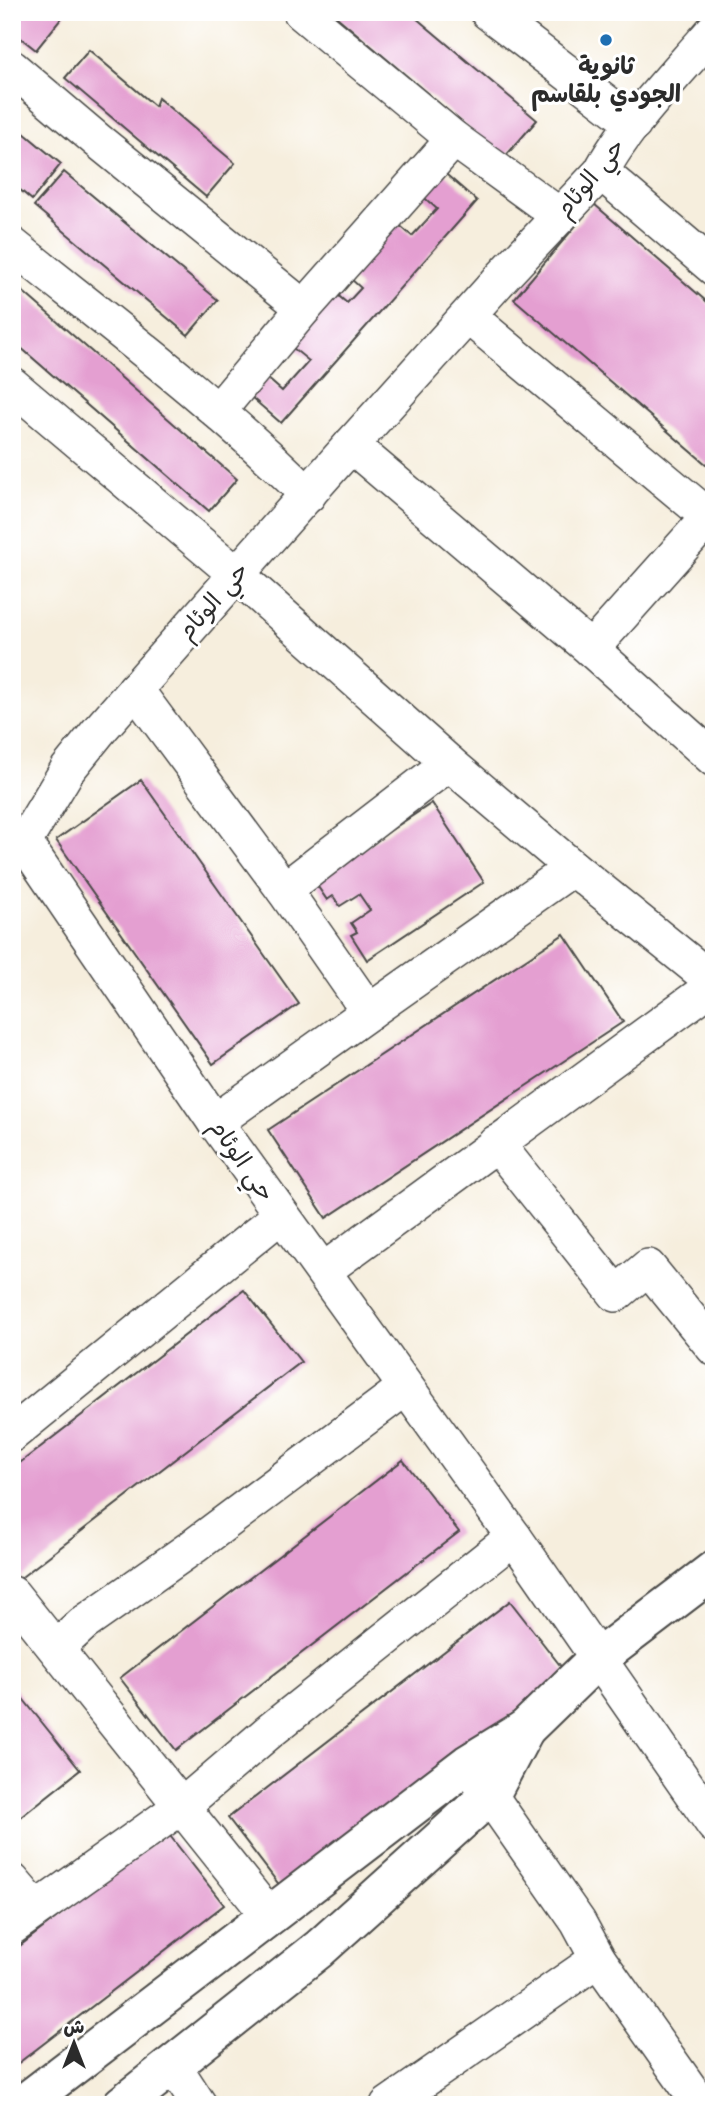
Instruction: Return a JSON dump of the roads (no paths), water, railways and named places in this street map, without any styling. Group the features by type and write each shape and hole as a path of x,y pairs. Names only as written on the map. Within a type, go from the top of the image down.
{"street":[{"path":"301,12 454,139 560,216"},
{"path":"488,12 634,124"},
{"name":"حي الوئام","path":"714,30 634,124 601,172 351,445 135,689 68,769 18,849 514,1537 714,1825"},
{"path":"12,68 304,308"},
{"path":"218,411 304,308 454,139"},
{"path":"601,172 714,268"},
{"path":"12,246 218,411 308,495"},
{"path":"468,316 711,519 591,649"},
{"path":"12,385 236,574 449,763 714,984 323,1271"},
{"path":"351,445 591,649 714,759"},
{"path":"135,689 284,890 369,1012"},
{"path":"284,890 449,763"},
{"path":"215,1122 573,868"},
{"path":"496,1143 616,1294 648,1267 714,1348"},
{"path":"12,1434 281,1215"},
{"path":"57,1648 83,1624 194,1546 405,1388"},
{"path":"12,1881 24,1918 182,1806 271,1730 514,1537"},
{"path":"22,2105 468,1764 525,1729 597,1659 714,1570"},
{"path":"12,1594 269,1916"},
{"path":"122,2105 319,1950 490,1795 525,1729"},
{"path":"468,1764 578,1922 598,1959 701,2105"},
{"path":"388,2105 598,1959"},
{"path":"173,2065 199,2105"}],"place":[{"name":"ثانوية الجودي بلقاسم","path":"606,40"}]}
